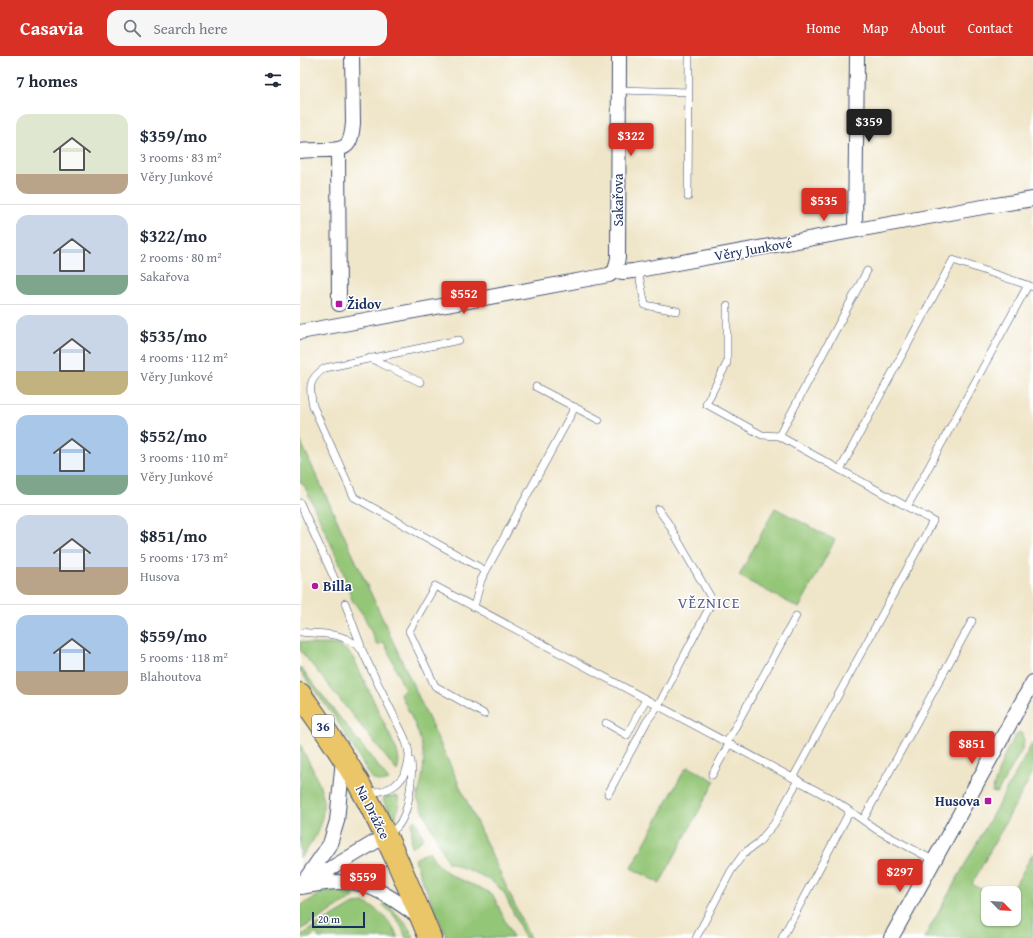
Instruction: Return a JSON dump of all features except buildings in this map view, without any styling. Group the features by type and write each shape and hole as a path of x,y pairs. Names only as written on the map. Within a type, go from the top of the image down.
{"main road":[{"name":"Na Drážce","path":"300,694 318,718 360,785 385,836 426,929"}],"street":[{"path":"300,151 338,150 346,146 349,142 352,131 352,56"},
{"name":"Sakařova","path":"615,271 618,258 619,56"},
{"path":"855,230 857,56"},
{"path":"338,150 339,304"},
{"name":"Věry Junkové","path":"300,332 601,277 609,275 615,271 624,272 638,270 1033,199"},
{"path":"890,938 1031,689"},
{"path":"300,887 330,844 337,821 343,759"},
{"path":"300,887 385,836"},
{"path":"300,887 341,882 369,886 404,905 426,929"}],"lane":[{"path":"688,197 689,56"},
{"path":"619,90 689,92"},
{"path":"840,470 953,260 1030,286 907,507"},
{"path":"638,270 645,305 676,311"},
{"path":"778,436 867,271"},
{"path":"696,938 731,871 744,854 758,843 774,824 795,779 933,521 778,436 762,435 706,404 727,363 727,306"},
{"path":"459,340 325,368 317,373 311,382 310,391 313,406 354,497 486,571"},
{"path":"370,358 420,382"},
{"path":"536,387 599,420"},
{"path":"474,607 481,580 575,407"},
{"path":"300,503 335,580"},
{"path":"608,794 647,721 658,706 710,606 710,596 668,523 658,509"},
{"path":"484,714 435,686 409,632 435,586 834,800 878,830 933,860"},
{"path":"345,604 362,650 404,737 411,761 412,772 408,799 403,817 398,826 385,836"},
{"path":"712,775 796,616"},
{"path":"863,820 972,621"},
{"path":"300,632 344,637 355,643 362,650"},
{"path":"606,723 627,735 646,699"},
{"path":"360,785 368,791 378,792 394,786 400,781 406,772 409,751"},
{"path":"782,938 850,810"}],"green space":[{"path":"300,440 530,938 525,938 504,893 499,887 478,874 448,862 417,798 423,768 423,755 418,732 400,693 405,690 384,642 377,645 364,616 352,600 341,566 305,487 300,481"},
{"path":"775,508 835,540 799,608 739,576"},
{"path":"300,641 316,644 336,645 349,653 355,661 396,749 399,760 397,771 300,650"},
{"path":"300,667 389,780 379,782 371,777 336,719 300,671"},
{"path":"1019,732 1022,734 1024,740 1023,748 997,793 992,792 1009,745"},
{"path":"1033,742 1033,772 972,884 981,889 981,926 1021,926 1021,886 1015,886 1033,853 1033,938 924,938"},
{"path":"300,744 317,779 322,794 323,814 317,833 300,858"},
{"path":"689,767 715,781 660,883 631,868 685,769"},
{"path":"385,797 398,797 399,801 396,817 392,818 383,800"},
{"path":"416,821 423,837 421,841 411,847 412,822"},
{"path":"429,851 434,860 444,870 457,878 493,895 513,938 447,938 415,859"},
{"path":"342,886 355,887 353,898 300,930 300,906 324,892"},
{"path":"384,902 401,918 414,938 406,938 402,927 383,905"},
{"path":"364,903 380,912 389,921 398,938 319,938 316,933 309,938 300,938 300,936 354,904"}],"place":[{"name":"Židov","path":"339,304"},
{"name":"Billa","path":"315,586"},
{"name":"Husova","path":"988,801"}],"district":[{"name":"VĚZNICE","path":"709,602"}]}
